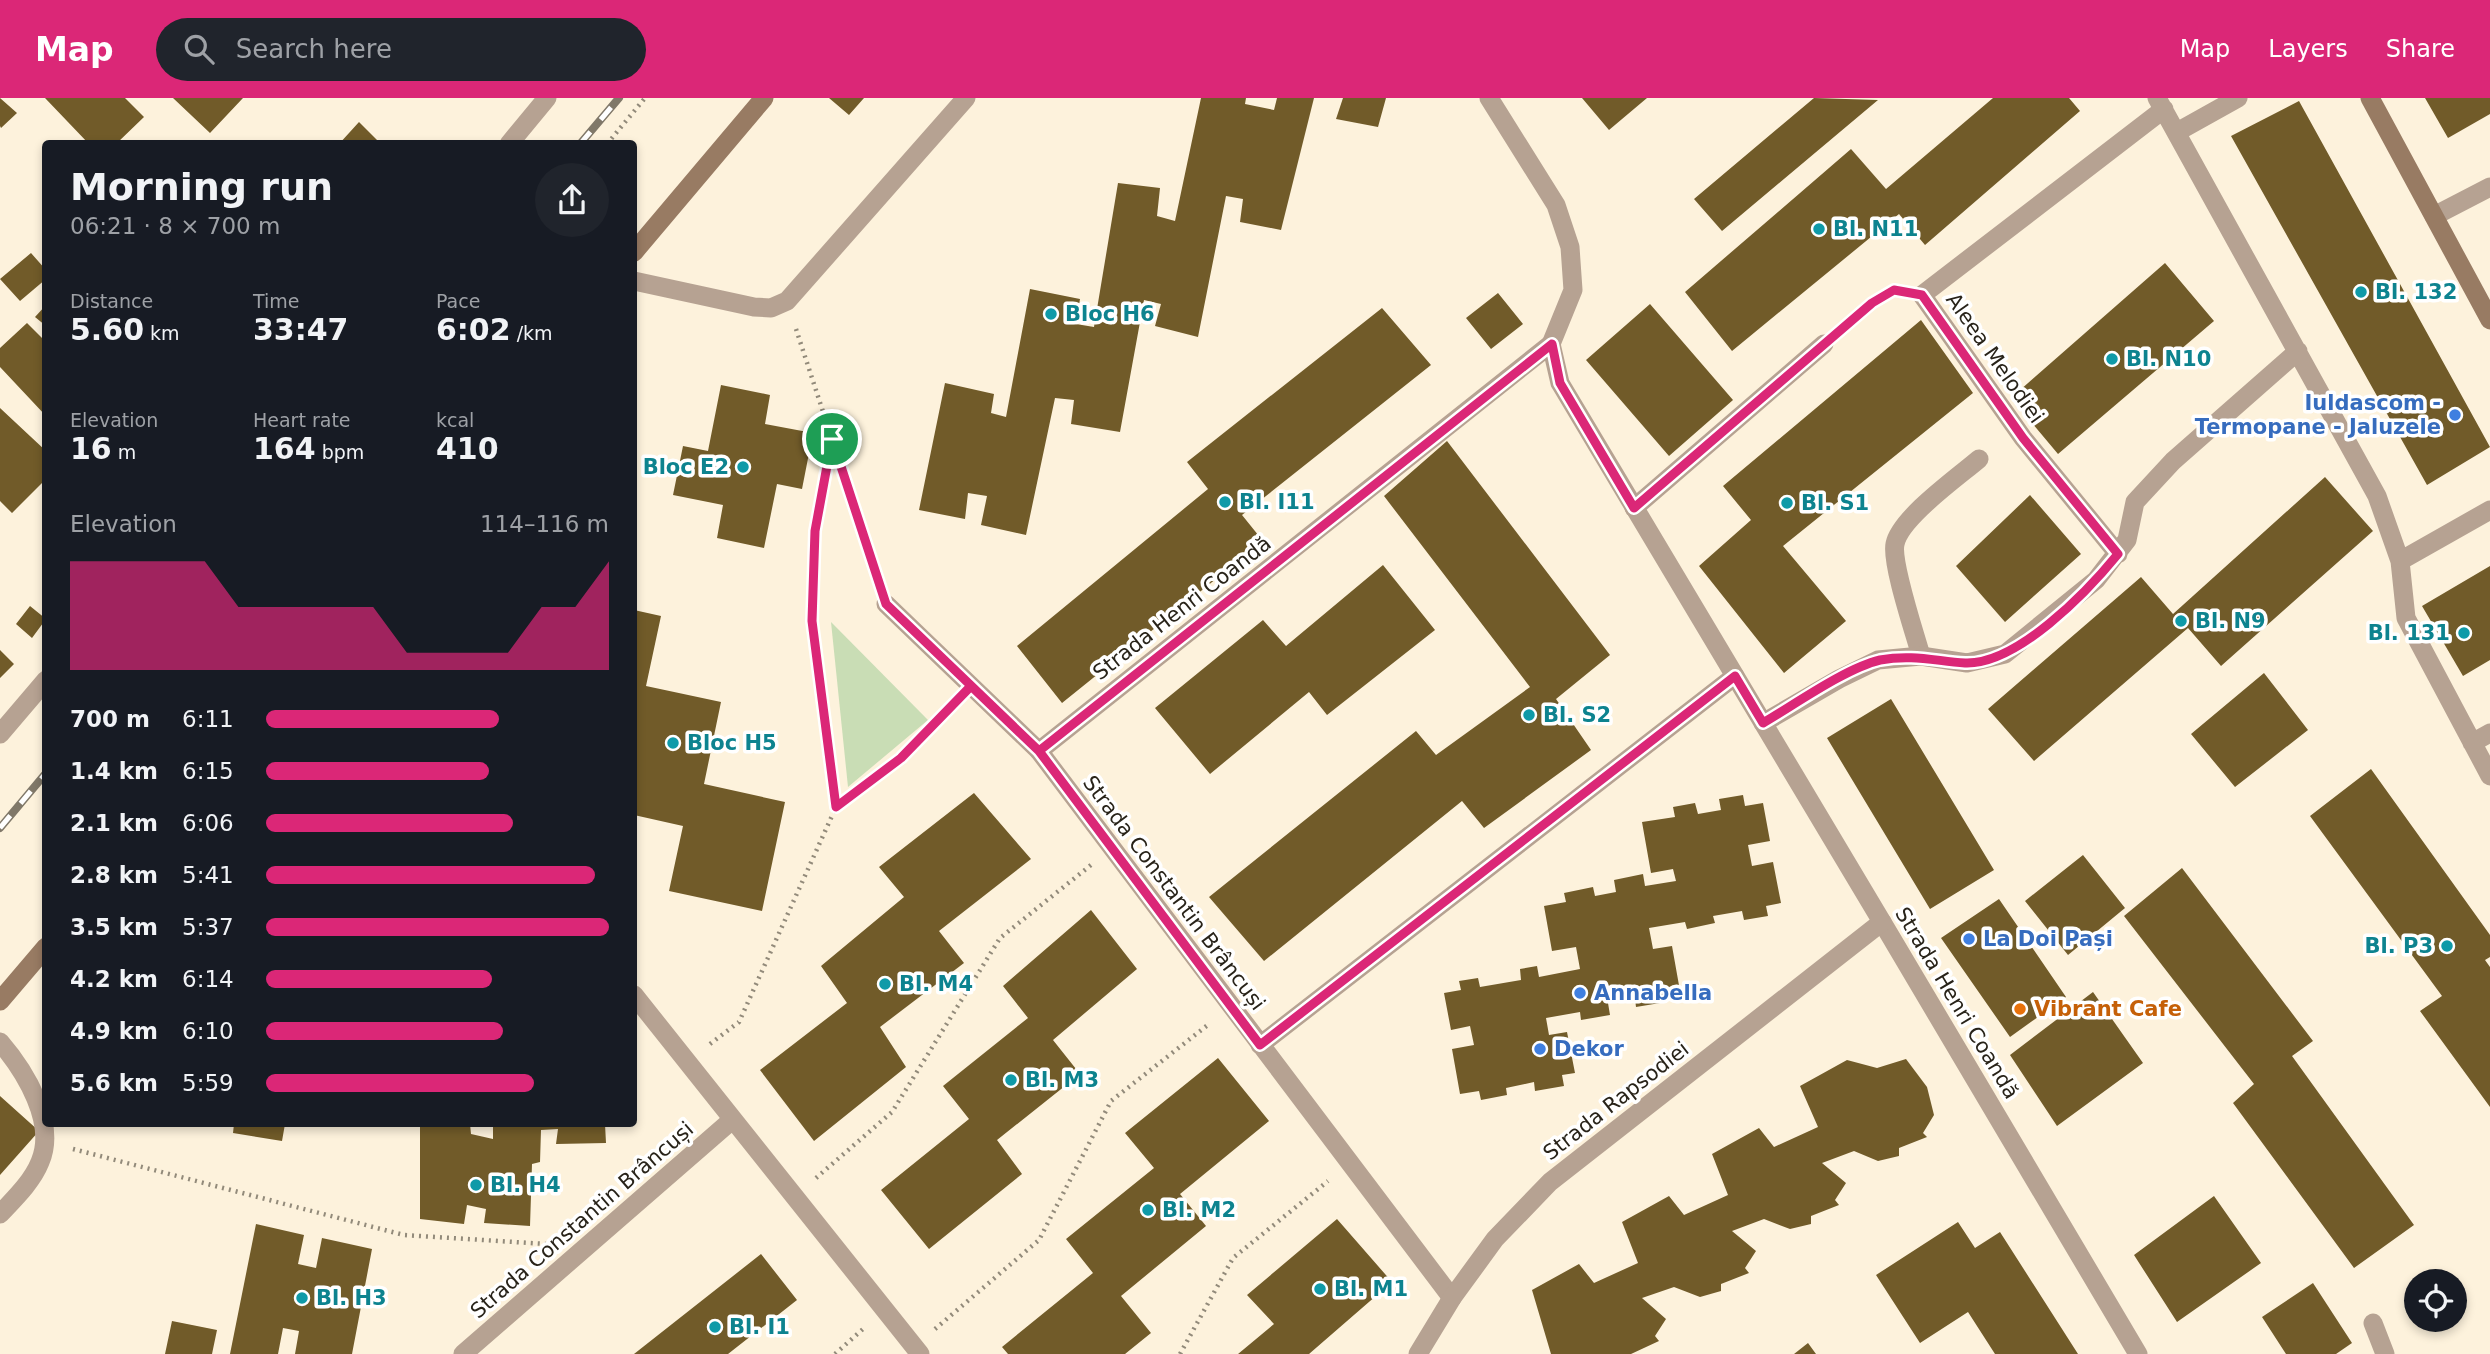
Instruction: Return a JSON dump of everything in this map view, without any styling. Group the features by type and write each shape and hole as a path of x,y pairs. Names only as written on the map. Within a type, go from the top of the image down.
{"main road":[{"path":"637,248 764,98"},
{"path":"2370,98 2490,320"},
{"path":"0,1001 42,952"}],"street":[{"path":"512,140 547,98"},
{"path":"637,282 754,307 772,308 787,301 966,98"},
{"path":"1489,98 1556,205 1570,247 1573,290 1552,344"},
{"path":"2177,132 2238,98"},
{"name":"Aleea Melodiei","path":"2118,554 2023,438 1922,295 2160,104 2377,496 2400,561 2406,618 2490,776"},
{"path":"2434,216 2490,187"},
{"name":"Strada Henri Coandă","path":"1039,751 1552,344 1560,383 2138,1354"},
{"path":"1634,508 1824,344"},
{"path":"1763,723 1878,660 1922,656 1967,663 2005,654 2096,580 2127,540 2135,502 2173,461 2298,351"},
{"path":"1922,656 1902,587 1895,544 1905,524 1979,459"},
{"path":"2400,561 2490,510"},
{"name":"Strada Constantin Brâncuși","path":"886,604 1039,751 1451,1298"},
{"path":"1260,1045 1735,676"},
{"path":"0,734 42,685"},
{"path":"2472,743 2490,733"},
{"name":"Strada Rapsodiei","path":"1418,1354 1451,1298 1495,1239 1550,1182 1882,922"},
{"path":"637,999 917,1350"},
{"path":"0,1042 15,1060 37,1101 42,1126"},
{"name":"Strada Constantin Brâncuși","path":"463,1354 732,1120"},
{"path":"0,1214 41,1162 45,1141 42,1127"},
{"path":"2373,1323 2385,1354"}],"path":[{"path":"610,140 645,98"},
{"path":"1824,344 1872,303 1894,290 1922,295"},
{"path":"787,301 886,604"},
{"path":"832,439 815,531 812,621 836,807"},
{"path":"687,1062 738,1022 836,807 901,758 971,686"},
{"path":"794,1197 892,1112 1000,937 1111,850"},
{"path":"917,1350 1039,1240 1111,1101 1231,1006"},
{"path":"45,1141 404,1235 586,1247"},
{"path":"1180,1354 1233,1258 1350,1163"},
{"path":"835,1354 885,1310"}],"green space":[{"path":"831,622 928,720 848,787"}],"building":[{"path":"0,98 17,113 1,128 0,126"},
{"path":"45,98 125,98 144,117 120,140 85,140"},
{"path":"173,98 243,98 210,133"},
{"path":"829,98 864,98 849,115"},
{"name":"Bloc H6","path":"1201,98 1246,98 1245,104 1274,110 1277,98 1314,98 1281,230 1240,222 1243,199 1226,196 1198,337 1155,326 1161,304 1144,300 1120,432 1071,424 1074,400 1055,398 1026,535 981,525 987,496 968,493 965,519 919,510 945,383 994,394 991,413 1006,417 1030,289 1080,299 1076,324 1094,327 1118,183 1160,188 1157,216 1175,221"},
{"path":"1343,98 1386,98 1378,127 1336,119"},
{"path":"1582,98 1647,98 1609,130"},
{"path":"1814,98 1878,100 1722,231 1694,199"},
{"name":"Bl. N11","path":"1993,98 2069,98 2080,111 1925,245 1899,214 1732,351 1685,292 1851,149 1886,189"},
{"path":"2425,98 2490,98 2490,114 2448,138"},
{"name":"Bl. 132","path":"2299,101 2490,447 2427,485 2231,136"},
{"path":"359,122 377,140 343,140"},
{"path":"31,253 42,265 42,282 20,301 0,279"},
{"name":"Bl. N10","path":"2165,263 2214,321 2058,454 2011,398"},
{"path":"1498,293 1523,324 1491,349 1466,318"},
{"path":"1650,304 1733,400 1669,456 1586,360"},
{"name":"Bl. I11","path":"1382,308 1431,365 1242,515 1263,541 1062,703 1017,646 1208,489 1187,462"},
{"path":"42,309 42,323 35,317"},
{"name":"Bl. S1","path":"1921,320 1973,393 1783,546 1846,621 1784,673 1699,566 1751,520 1723,486"},
{"path":"27,323 42,338 42,412 0,367 0,348"},
{"name":"Bloc E2","path":"721,385 770,395 765,424 813,433 802,489 777,484 764,548 717,538 723,505 673,495 683,446 708,451"},
{"path":"0,408 42,447 42,483 12,513 0,501"},
{"name":"Bl. S2","path":"1447,441 1610,655 1556,699 1591,750 1484,828 1462,801 1264,961 1209,897 1416,731 1436,755 1530,687 1384,496"},
{"name":"Bl. N9","path":"2325,477 2373,531 2221,666 2188,628 2034,761 1988,709 2141,577 2173,614"},
{"path":"2030,495 2081,554 2005,622 1956,566"},
{"path":"1383,565 1435,630 1327,715 1309,692 1210,774 1155,708 1263,620 1286,646"},
{"name":"Bl. 131","path":"2490,566 2490,660 2463,676 2422,606"},
{"path":"30,606 42,616 42,624 32,638 16,624"},
{"name":"Bloc H5","path":"637,611 661,616 646,686 721,702 704,784 785,802 762,911 669,891 683,826 637,816"},
{"path":"0,650 14,664 0,678"},
{"path":"2264,673 2308,730 2235,787 2191,734"},
{"path":"1891,699 1994,870 1930,909 1827,738"},
{"name":"Bl. P3","path":"2371,769 2490,935 2490,957 2485,960 2490,967 2490,1107 2420,1011 2442,996 2310,816"},
{"name":"Bl. M4","path":"974,793 1031,859 939,931 964,963 880,1027 906,1067 814,1141 760,1070 847,1003 821,966 904,897 879,867"},
{"path":"1743,795 1745,806 1763,803 1770,841 1748,845 1752,866 1773,862 1781,903 1766,906 1768,916 1744,920 1742,911 1713,916 1715,923 1687,929 1685,922 1649,928 1653,949 1672,946 1680,991 1665,994 1666,1002 1636,1007 1635,999 1608,1003 1610,1015 1581,1020 1580,1012 1546,1018 1549,1035 1567,1032 1575,1073 1562,1075 1564,1086 1535,1091 1534,1082 1506,1088 1507,1095 1481,1100 1479,1091 1460,1094 1452,1049 1474,1045 1470,1026 1451,1030 1444,993 1461,990 1459,981 1478,978 1480,987 1521,980 1520,969 1537,966 1539,977 1580,969 1576,947 1552,951 1544,906 1566,902 1564,893 1593,887 1595,896 1616,892 1614,880 1643,874 1645,886 1676,881 1673,869 1651,873 1642,822 1675,817 1673,807 1695,803 1698,814 1721,810 1719,799"},
{"path":"2083,855 2125,908 2068,955 2025,901"},
{"path":"2182,868 2313,1041 2292,1056 2414,1225 2354,1268 2233,1103 2254,1084 2124,916"},
{"path":"1999,899 2066,997 2010,1037 1941,938"},
{"name":"Bl. M3","path":"1091,910 1137,969 1053,1040 1080,1074 997,1140 1022,1174 929,1249 881,1190 969,1119 943,1086 1028,1018 1003,986"},
{"path":"2093,992 2143,1063 2057,1126 2010,1055"},
{"name":"Bl. M2","path":"1218,1058 1269,1121 1180,1194 1206,1226 1121,1296 1151,1333 1125,1354 1008,1354 1002,1347 1093,1273 1066,1239 1154,1168 1125,1133"},
{"path":"1906,1059 1927,1087 1934,1115 1923,1133 1927,1137 1899,1148 1899,1156 1878,1161 1854,1151 1822,1163 1846,1183 1835,1200 1839,1205 1811,1216 1811,1224 1790,1229 1764,1219 1732,1231 1756,1251 1745,1268 1749,1273 1721,1284 1721,1291 1700,1297 1674,1287 1642,1298 1666,1319 1655,1336 1659,1341 1631,1354 1551,1354 1532,1290 1579,1264 1594,1283 1638,1263 1622,1222 1669,1196 1684,1215 1728,1195 1712,1154 1759,1128 1774,1147 1818,1127 1800,1086 1847,1060 1877,1068"},
{"path":"0,1096 39,1131 0,1175"},
{"path":"234,1127 284,1127 282,1141 233,1133"},
{"name":"Bl. H4","path":"420,1127 470,1127 471,1134 493,1139 493,1127 605,1127 606,1143 556,1144 558,1129 541,1130 540,1162 532,1164 530,1226 484,1223 486,1209 467,1205 464,1224 420,1219"},
{"path":"2214,1196 2261,1263 2177,1322 2134,1255"},
{"name":"Bl. M1","path":"1337,1219 1392,1282 1309,1354 1238,1354 1274,1324 1247,1295"},
{"path":"1958,1222 1975,1248 2000,1232 2078,1354 1995,1354 1968,1312 1920,1343 1876,1275"},
{"name":"Bl. H3","path":"256,1224 304,1235 298,1264 316,1268 322,1238 372,1249 352,1354 295,1354 299,1331 283,1328 278,1354 230,1354"},
{"name":"Bl. I1","path":"761,1254 797,1300 728,1354 634,1354"},
{"path":"2313,1283 2352,1343 2336,1354 2286,1354 2262,1317"},
{"path":"172,1321 217,1330 212,1354 165,1354"},
{"path":"1808,1343 1816,1354 1794,1354"}],"railway":[{"path":"583,140 619,98"},
{"path":"0,828 42,778"}],"place":[{"name":"Bl. N11","path":"1819,229"},
{"name":"Bl. 132","path":"2361,292"},
{"name":"Bloc H6","path":"1051,314"},
{"name":"Bl. N10","path":"2112,359"},
{"name":"Iuldascom - Termopane - Jaluzele","path":"2455,415"},
{"name":"Bloc E2","path":"743,467"},
{"name":"Bl. I11","path":"1225,502"},
{"name":"Bl. S1","path":"1787,503"},
{"name":"Bl. N9","path":"2181,621"},
{"name":"Bl. 131","path":"2464,633"},
{"name":"Bl. S2","path":"1529,715"},
{"name":"Bloc H5","path":"673,743"},
{"name":"La Doi Pași","path":"1969,939"},
{"name":"Bl. P3","path":"2447,946"},
{"name":"Bl. M4","path":"885,984"},
{"name":"Annabella","path":"1580,993"},
{"name":"Vibrant Cafe","path":"2020,1009"},
{"name":"Dekor","path":"1540,1049"},
{"name":"Bl. M3","path":"1011,1080"},
{"name":"Bl. H4","path":"476,1185"},
{"name":"Bl. M2","path":"1148,1210"},
{"name":"Bl. M1","path":"1320,1289"},
{"name":"Bl. H3","path":"302,1298"},
{"name":"Bl. I1","path":"715,1327"}],"route":[{"path":"832,439 815,531 812,621 836,807 901,758 971,686 1039,751 1260,1045 1735,676 1763,723 1878,660 1922,656 1967,663 2005,654 2041,628 2096,580 2118,554 2023,438 1922,295 1894,290 1872,303 1634,508 1560,383 1552,344 1039,751 886,604 832,439"}]}
